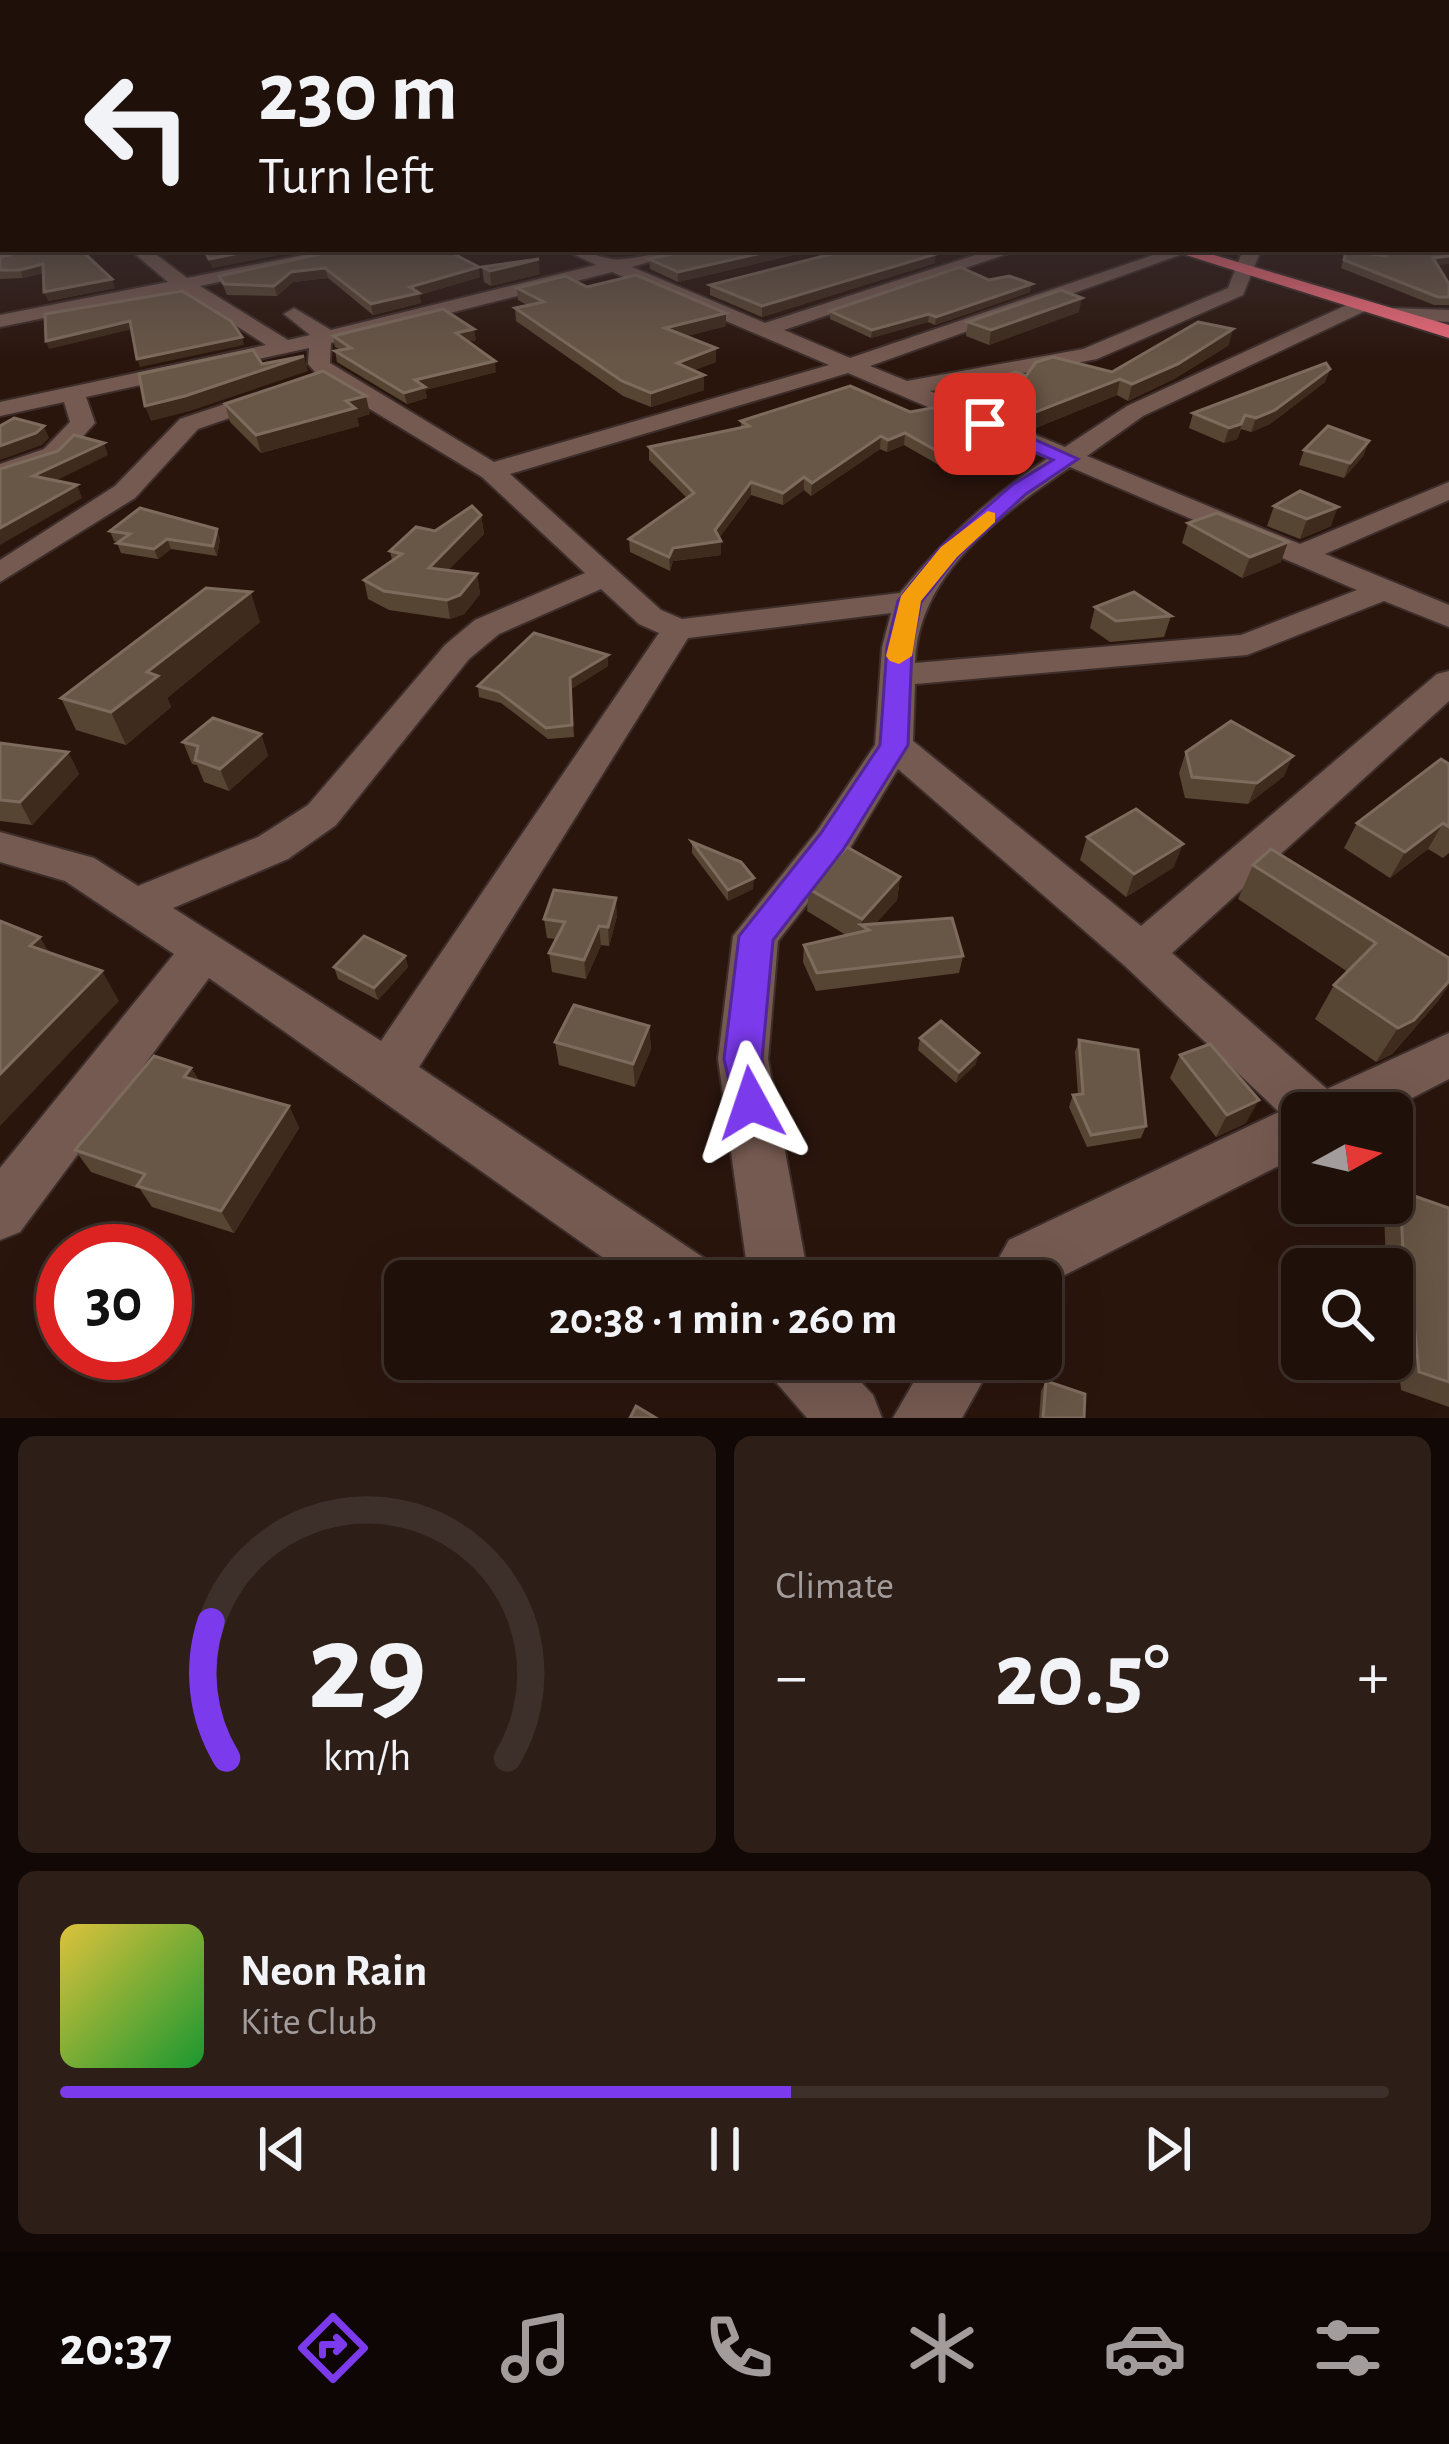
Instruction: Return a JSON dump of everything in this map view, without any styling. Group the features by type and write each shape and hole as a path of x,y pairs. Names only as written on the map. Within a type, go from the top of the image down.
{"highway":[{"path":"1192,252 1246,260 1360,306 1449,332"}],"street":[{"path":"142,252 183,284 284,347"},
{"path":"0,321 344,252"},
{"path":"579,252 1449,617"},
{"path":"0,409 317,340 671,252"},
{"path":"764,330 1003,252"},
{"path":"491,471 848,366 1173,252"},
{"path":"902,389 1089,354 1237,291 1246,260"},
{"path":"676,293 722,282"},
{"path":"776,1260 743,1059 756,936 832,842 894,745 898,675 910,601 949,552 1001,505 1135,411 1360,306"},
{"path":"0,573 125,492 189,424 310,382 319,364 320,330 294,314"},
{"path":"1394,314 1449,316"},
{"path":"310,382 491,471 650,617 678,628 749,625 910,601"},
{"path":"0,473 53,454 83,423 73,393"},
{"path":"1299,555 1449,490"},
{"path":"136,905 273,848 322,815 457,652 487,627 526,607 606,576"},
{"path":"898,675 1247,645 1384,590"},
{"path":"387,1074 678,628"},
{"path":"1141,953 1449,682"},
{"path":"894,745 1141,953 1294,1092"},
{"path":"4,852 79,868 656,1260"},
{"path":"0,1212 204,950"},
{"path":"1374,1092 1449,1055"},
{"path":"1032,1260 1281,1137"},
{"path":"816,1380 850,1418"},
{"path":"925,1418 950,1380"}],"building":[{"path":"22,252 83,252 112,279 44,292 43,264 0,270 0,257"},
{"path":"206,252 244,252 209,259"},
{"path":"329,252 450,252 479,267 410,287 419,293 371,304 325,268 291,272 274,286 224,284 219,276"},
{"path":"682,252 766,252 678,272 649,259"},
{"path":"839,252 936,254 762,306 710,285"},
{"path":"1346,252 1386,256 1384,252 1449,252 1449,256 1433,258 1449,284 1449,297 1438,297 1344,260"},
{"path":"539,259 490,271 482,267"},
{"path":"960,267 989,280 1009,276 1032,284 936,317 929,314 872,330 830,311"},
{"path":"636,275 726,313 665,328 716,348 677,363 704,375 651,393 622,381 515,308 544,302 517,288 565,276 587,287"},
{"path":"1061,290 1082,298 991,330 968,322"},
{"path":"182,291 231,321 242,337 137,359 130,321 46,341 45,314"},
{"path":"443,309 474,329 456,333 495,361 415,380 425,387 404,393 335,351 351,348 333,336"},
{"path":"1198,322 1233,329 1178,364 1132,384 1120,379 1036,412 976,388 1015,372 1026,376 1036,362 1053,357 1112,372"},
{"path":"253,350 262,364 304,356 145,406 139,374"},
{"path":"1326,363 1330,369 1275,410 1256,418 1245,415 1241,424 1229,428 1193,413"},
{"path":"323,371 366,396 346,401 355,408 256,435 225,404"},
{"path":"850,386 910,412 943,406 1005,432 946,456 905,433 888,440 881,436 812,483 804,477 783,493 751,482 715,530 721,541 673,548 669,557 629,539 694,493 649,447 749,426 741,421"},
{"path":"14,418 44,426 0,446 0,426"},
{"path":"1328,426 1369,441 1350,463 1304,450"},
{"path":"74,435 104,443 33,476 77,485 0,528 0,469 58,451"},
{"path":"1300,491 1338,507 1307,519 1274,506"},
{"path":"472,506 481,515 429,568 477,574 460,595 447,600 384,591 364,580 402,554 390,551 416,527 435,531"},
{"path":"140,508 217,529 213,546 167,539 154,549 117,543 130,534 110,531"},
{"path":"1217,513 1288,542 1250,557 1188,523"},
{"path":"206,588 251,592 147,672 158,676 111,712 61,698"},
{"path":"1134,592 1171,616 1116,621 1095,607"},
{"path":"534,633 608,655 570,678 572,725 546,728 499,692 478,686"},
{"path":"213,718 261,734 220,769 195,760 198,746 183,742"},
{"path":"1231,721 1293,756 1257,783 1192,777 1186,752"},
{"path":"0,743 68,752 20,802 0,800"},
{"path":"1441,759 1449,764 1449,827 1443,823 1405,852 1357,823"},
{"path":"1136,809 1183,844 1134,874 1087,837"},
{"path":"692,842 741,862 754,878 728,890"},
{"path":"847,847 900,877 862,919 809,889"},
{"path":"1271,849 1449,958 1449,981 1414,1020 1398,1028 1334,985 1376,943 1253,865"},
{"path":"554,890 616,898 608,927 599,926 584,960 549,953 565,922 544,919"},
{"path":"952,918 963,956 817,973 804,945 869,930 861,925"},
{"path":"0,921 40,937 30,946 102,971 0,1074"},
{"path":"364,936 405,956 374,988 334,967"},
{"path":"574,1005 649,1026 633,1064 555,1042"},
{"path":"941,1021 979,1053 959,1072 920,1038"},
{"path":"1079,1040 1138,1050 1146,1126 1091,1135 1073,1095 1083,1094"},
{"path":"1210,1044 1259,1100 1227,1115 1180,1055"},
{"path":"154,1056 191,1068 184,1077 289,1106 221,1211 137,1186 145,1174 75,1150"},
{"path":"1413,1196 1449,1208 1449,1382 1419,1372 1413,1248 1403,1248 1402,1224 1413,1224"},
{"path":"1046,1381 1085,1394 1084,1418 1043,1418"},
{"path":"636,1406 656,1418 630,1418"}],"slow traffic":[{"path":"899,656 910,601 949,552 988,518"}],"route":[{"path":"751,1103 743,1059 756,936 832,842 894,745 899,647 910,601 949,552 1019,490 1068,459 985,424"}]}
